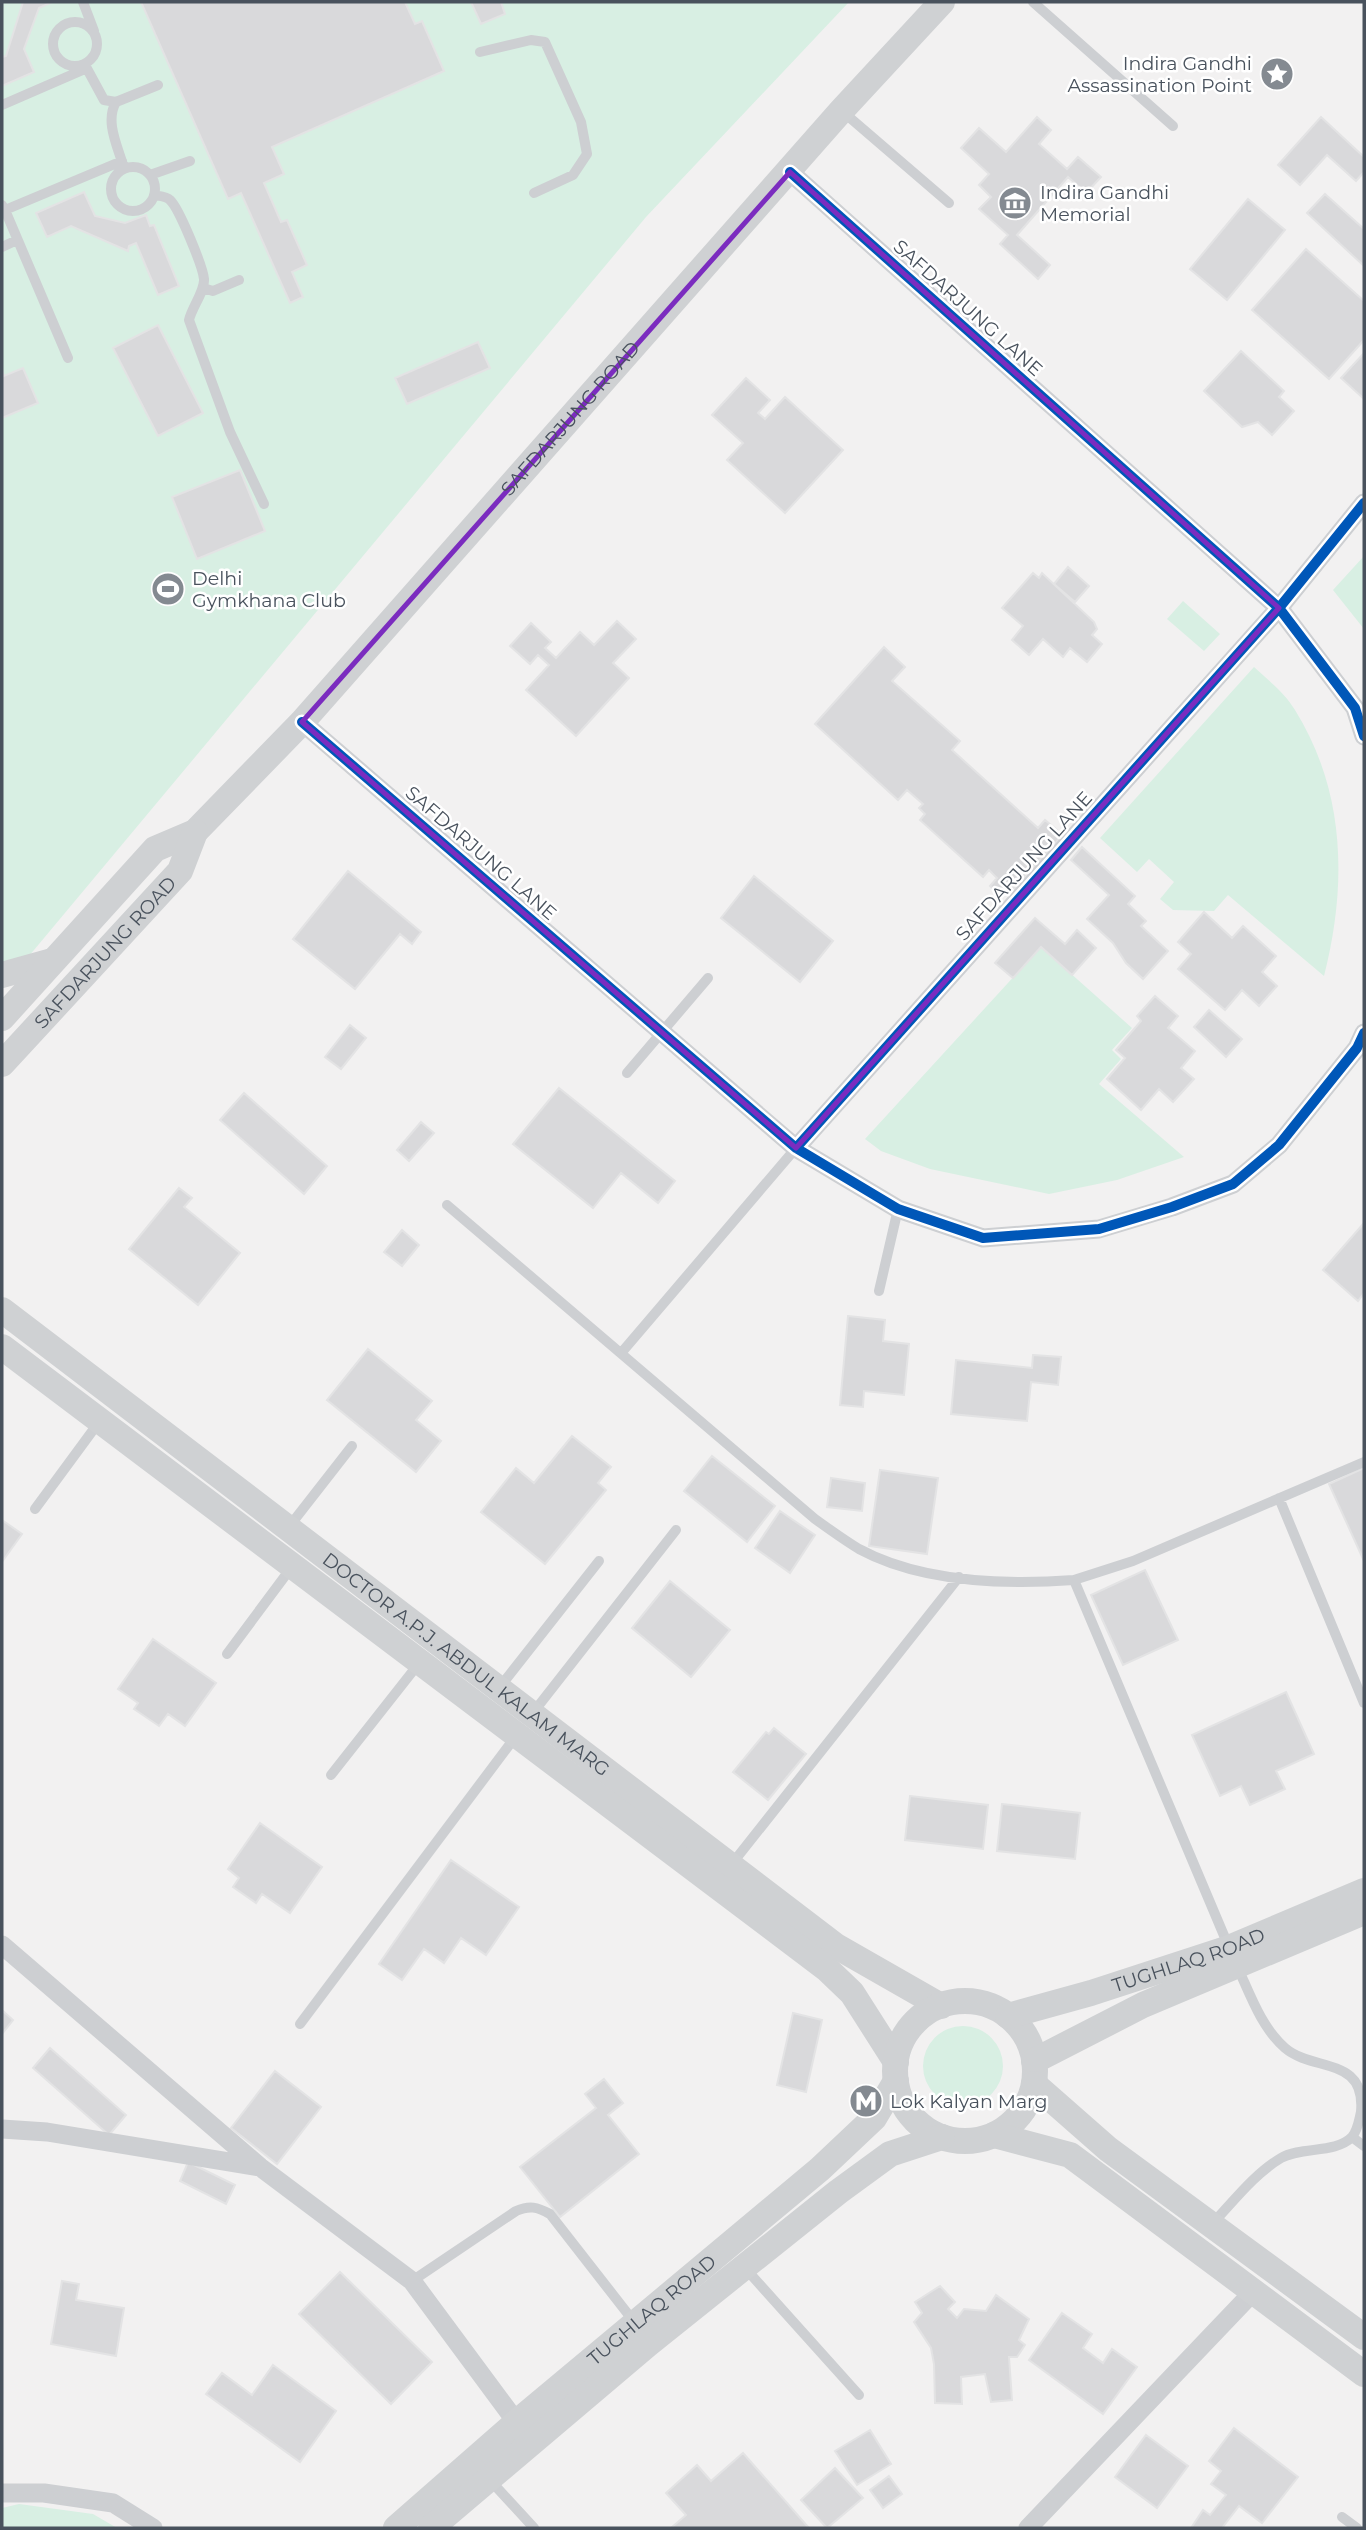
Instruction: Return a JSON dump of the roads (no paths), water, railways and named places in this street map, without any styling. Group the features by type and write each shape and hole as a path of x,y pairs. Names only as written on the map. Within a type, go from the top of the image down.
{"main road":[{"name":"SAFDARJUNG ROAD","path":"2,1018 155,849 195,832 302,722 790,172 841,111 942,2"},
{"name":"SAFDARJUNG ROAD","path":"2,1064 180,871 195,832"},
{"path":"2,975 52,961"},
{"name":"DOCTOR A.P.J. ABDUL KALAM MARG","path":"6,1323 288,1528 836,1946 941,2006"},
{"name":"DOCTOR A.P.J. ABDUL KALAM MARG","path":"2,1347 827,1969 852,1993 896,2071"},
{"name":"TUGHLAQ ROAD","path":"1034,2073 1143,2006 1233,1956 1364,1891"},
{"name":"TUGHLAQ ROAD","path":"1008,2016 1233,1956 1364,1912"},
{"path":"969,2001 983,2003 1008,2016 1026,2036 1034,2073 1021,2113 995,2135 977,2141 942,2137 923,2127 908,2111 896,2071 902,2041 914,2023 941,2006 969,2001"},
{"name":"TUGHLAQ ROAD","path":"396,2528 524,2432 642,2333 874,2118 896,2071"},
{"path":"1034,2073 1108,2149 1364,2337"},
{"path":"995,2135 1070,2155 1255,2290 1364,2374"},
{"name":"TUGHLAQ ROAD","path":"642,2333 745,2268 838,2192 890,2154 942,2137"},
{"name":"TUGHLAQ ROAD","path":"431,2528 489,2479 524,2432"}],"street":[{"name":"SAFDARJUNG LANE","path":"790,172 1279,608 1355,708 1364,736"},
{"name":"SAFDARJUNG LANE","path":"796,1148 1279,608 1364,503"},
{"name":"SAFDARJUNG LANE","path":"302,722 796,1148 898,1209 983,1238 1099,1228 1172,1207 1233,1184 1279,1145 1357,1048 1364,1033"},
{"path":"2,1945 260,2167 412,2281 524,2432"},
{"path":"2,2129 72,2136 260,2167"},
{"path":"1028,2528 1255,2290"},
{"path":"2,2493 44,2493 113,2503 153,2528"}],"lane":[{"path":"2,105 86,66 95,54 95,34 83,2"},
{"path":"1033,2 1174,126"},
{"path":"86,66 72,67 58,60 52,46 53,38 57,31 70,22 85,24 95,34"},
{"path":"480,52 531,40 545,42 581,122 587,154 573,175 534,193"},
{"path":"86,66 104,100 116,102 158,85"},
{"path":"68,358 3,207 123,165 138,168 150,175 154,195 146,206 133,211 120,206 112,186 123,165 111,122 110,112 116,102"},
{"path":"841,111 948,203"},
{"path":"150,175 190,161"},
{"path":"154,195 168,198 175,207 199,262 204,279 203,288 189,320 195,343 230,432 264,504"},
{"path":"2,247 17,240"},
{"path":"203,288 213,291 239,280"},
{"path":"627,1073 708,978"},
{"name":"SAFDARJUNG LANE","path":"622,1352 796,1148"},
{"path":"447,1205 815,1519 861,1550 911,1568 959,1577 1024,1584 1074,1580 1133,1561 1364,1462"},
{"path":"879,1291 898,1209"},
{"path":"35,1509 100,1421"},
{"path":"288,1528 352,1446"},
{"path":"1279,1498 1364,1703"},
{"path":"532,1714 676,1530"},
{"path":"499,1689 599,1562"},
{"path":"227,1654 293,1566"},
{"path":"731,1865 959,1577"},
{"path":"1074,1580 1258,2012 1285,2048 1298,2056 1336,2067 1354,2079 1361,2090 1359,2124 1352,2137 1339,2145 1294,2152 1281,2158 1260,2174 1212,2224"},
{"path":"331,1775 420,1662"},
{"path":"300,2024 517,1736"},
{"path":"1352,2137 1364,2146"},
{"path":"412,2281 516,2211 527,2206 538,2207 550,2214 642,2333"},
{"path":"745,2268 859,2395"},
{"path":"489,2479 534,2528"},
{"path":"1342,2517 1357,2528"}],"place":[{"name":"Indira Gandhi Assassination Point","path":"1277,74"},
{"name":"Indira Gandhi Memorial","path":"1015,203"},
{"name":"Delhi Gymkhana Club","path":"168,589"},
{"name":"Lok Kalyan Marg","path":"866,2101"}]}
